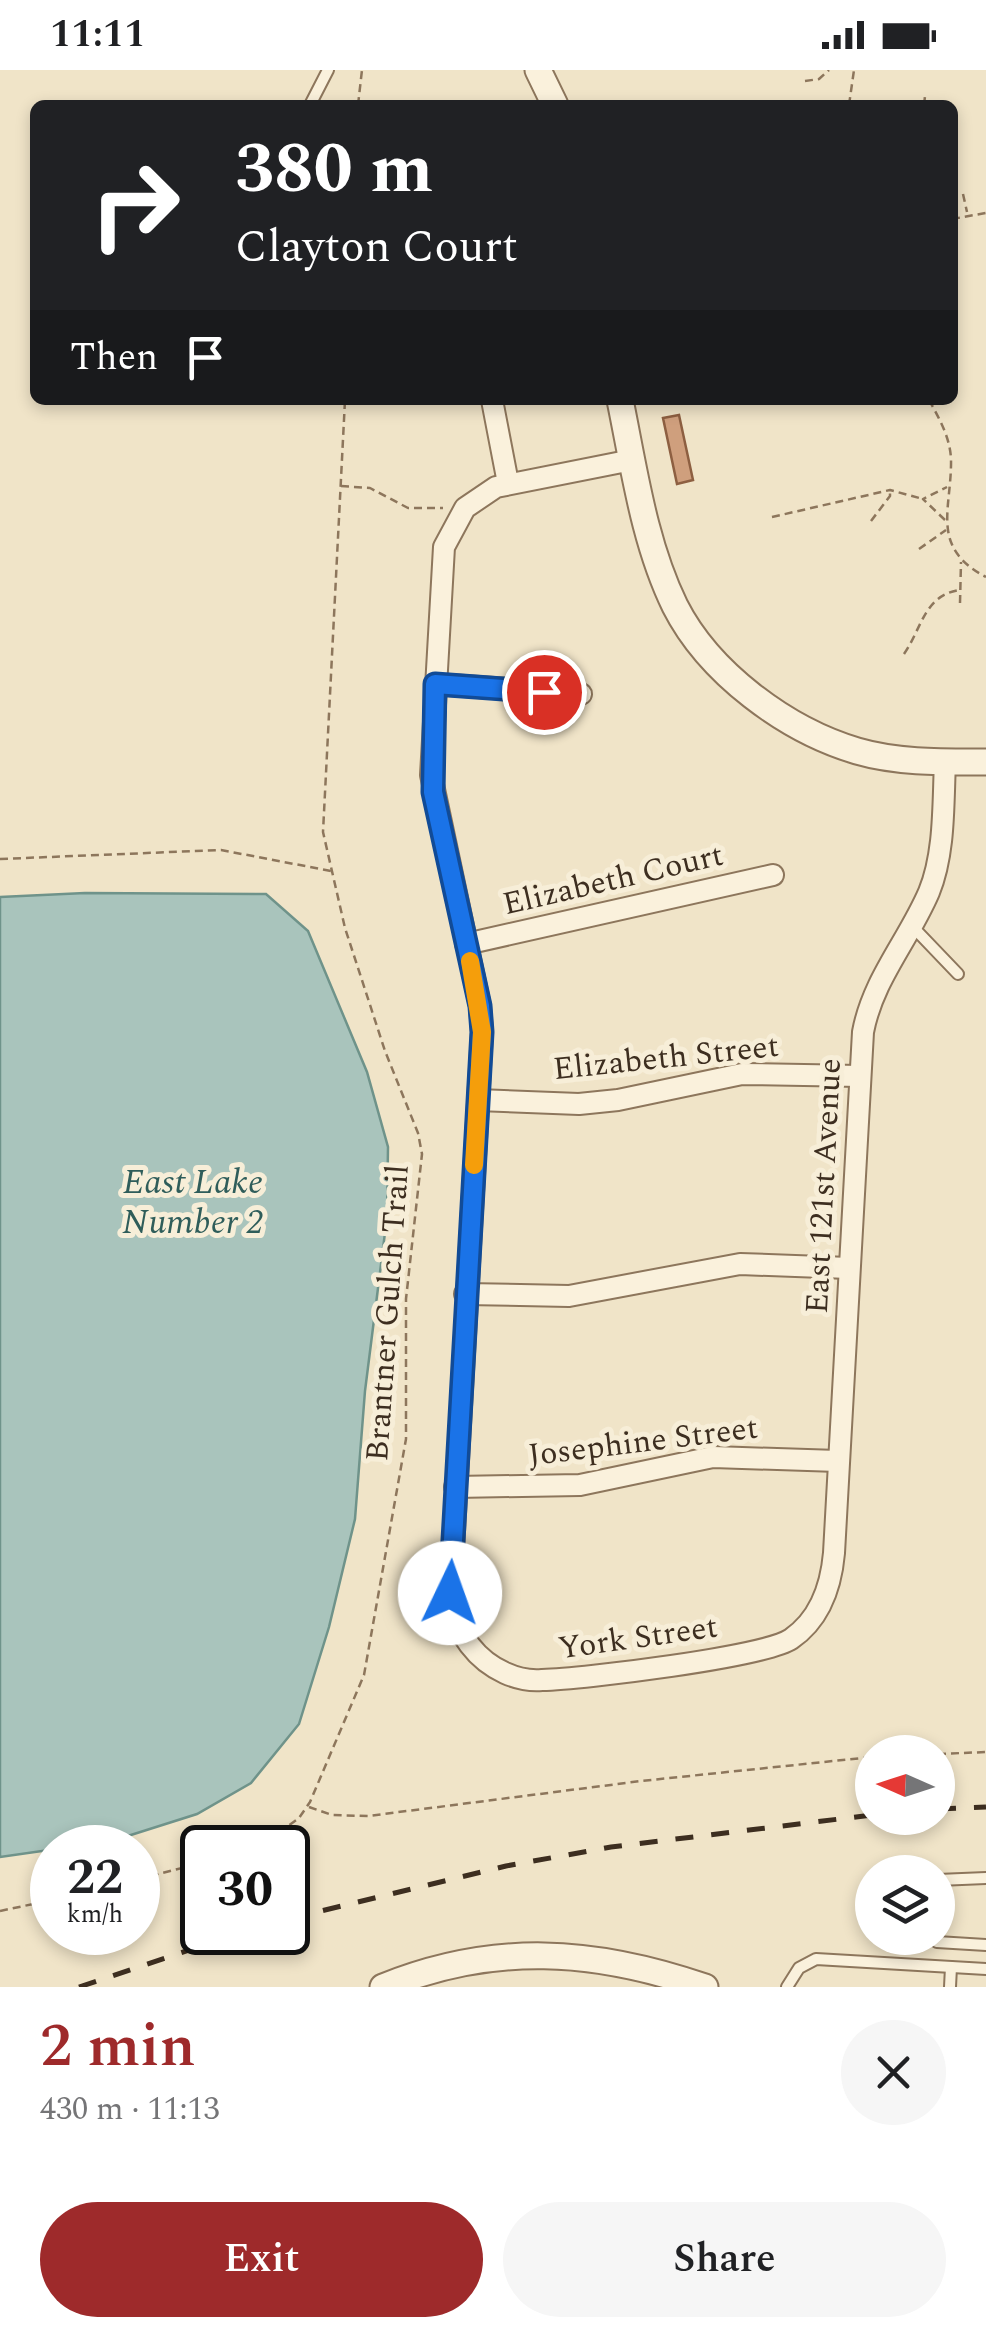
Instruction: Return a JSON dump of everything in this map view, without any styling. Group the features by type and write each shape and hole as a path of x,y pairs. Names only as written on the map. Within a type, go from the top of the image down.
{"street":[{"path":"538,70 553,100"},
{"path":"493,405 508,483"},
{"path":"621,405 656,554 674,604 700,646 758,698 828,740 871,754 986,762"},
{"path":"454,1487 481,1019 431,775 440,565 452,529 465,508 487,492 508,483 632,460"},
{"path":"435,684 581,694"},
{"name":"East 121st Avenue","path":"808,1624 830,1586 863,1032 871,998 929,891 938,859 944,762"},
{"name":"Elizabeth Court","path":"466,944 772,875"},
{"name":"Elizabeth Street","path":"478,1100 579,1104 618,1100 742,1074 860,1076"},
{"path":"465,1294 569,1296 740,1264 848,1268"},
{"name":"Josephine Street","path":"454,1487 580,1485 713,1457 838,1460"},
{"name":"York Street","path":"454,1487 450,1604 454,1620 476,1653 503,1672 546,1680 760,1653 780,1646 808,1624"},
{"path":"383,1987 458,1964 550,1954 618,1961 705,1987"}],"lane":[{"path":"313,100 328,70"},
{"path":"912,927 958,974"},
{"path":"955,1879 986,1878"},
{"path":"955,1943 986,1946"},
{"path":"788,1987 800,1968 816,1959 986,1970"},
{"path":"950,1987 951,1967"}],"path":[{"path":"359,100 362,70"},
{"path":"805,81 820,79 829,70"},
{"path":"850,100 854,70"},
{"path":"963,194 968,214"},
{"path":"958,217 986,213"},
{"name":"Brantner Gulch Trail","path":"288,1825 307,1806 364,1675 406,1439 406,1300 422,1154 351,946 324,832 345,405"},
{"path":"932,405 943,425 951,455 946,521 961,560 960,603"},
{"path":"340,486 370,488 408,508 465,508"},
{"path":"923,499 949,486"},
{"path":"772,517 890,490 923,499 946,521"},
{"path":"871,521 890,496 890,490"},
{"path":"919,549 947,530"},
{"path":"961,560 986,577"},
{"path":"904,654 922,629 925,610 940,595 960,590"},
{"path":"0,859 221,850 332,871"},
{"path":"955,1753 986,1752"},
{"path":"307,1806 332,1815 368,1816 641,1780 855,1759"},
{"path":"0,1910 30,1904"}],"water":[{"name":"East Lake Number 2","path":"85,893 266,894 308,931 367,1072 388,1147 387,1217 365,1391 355,1519 329,1627 299,1724 251,1783 197,1814 160,1826 30,1825 30,1853 0,1857 0,897"}],"building":[{"path":"679,415 693,480 677,484 663,418"}],"railway":[{"path":"955,1808 986,1807"},
{"path":"310,1914 506,1866 611,1847 855,1817"},
{"path":"79,1987 180,1953"}],"slow traffic":[{"path":"470,961 482,1032 474,1165"}],"route":[{"path":"450,1593 482,1032 480,1006 433,792 435,684 544,692"}]}
